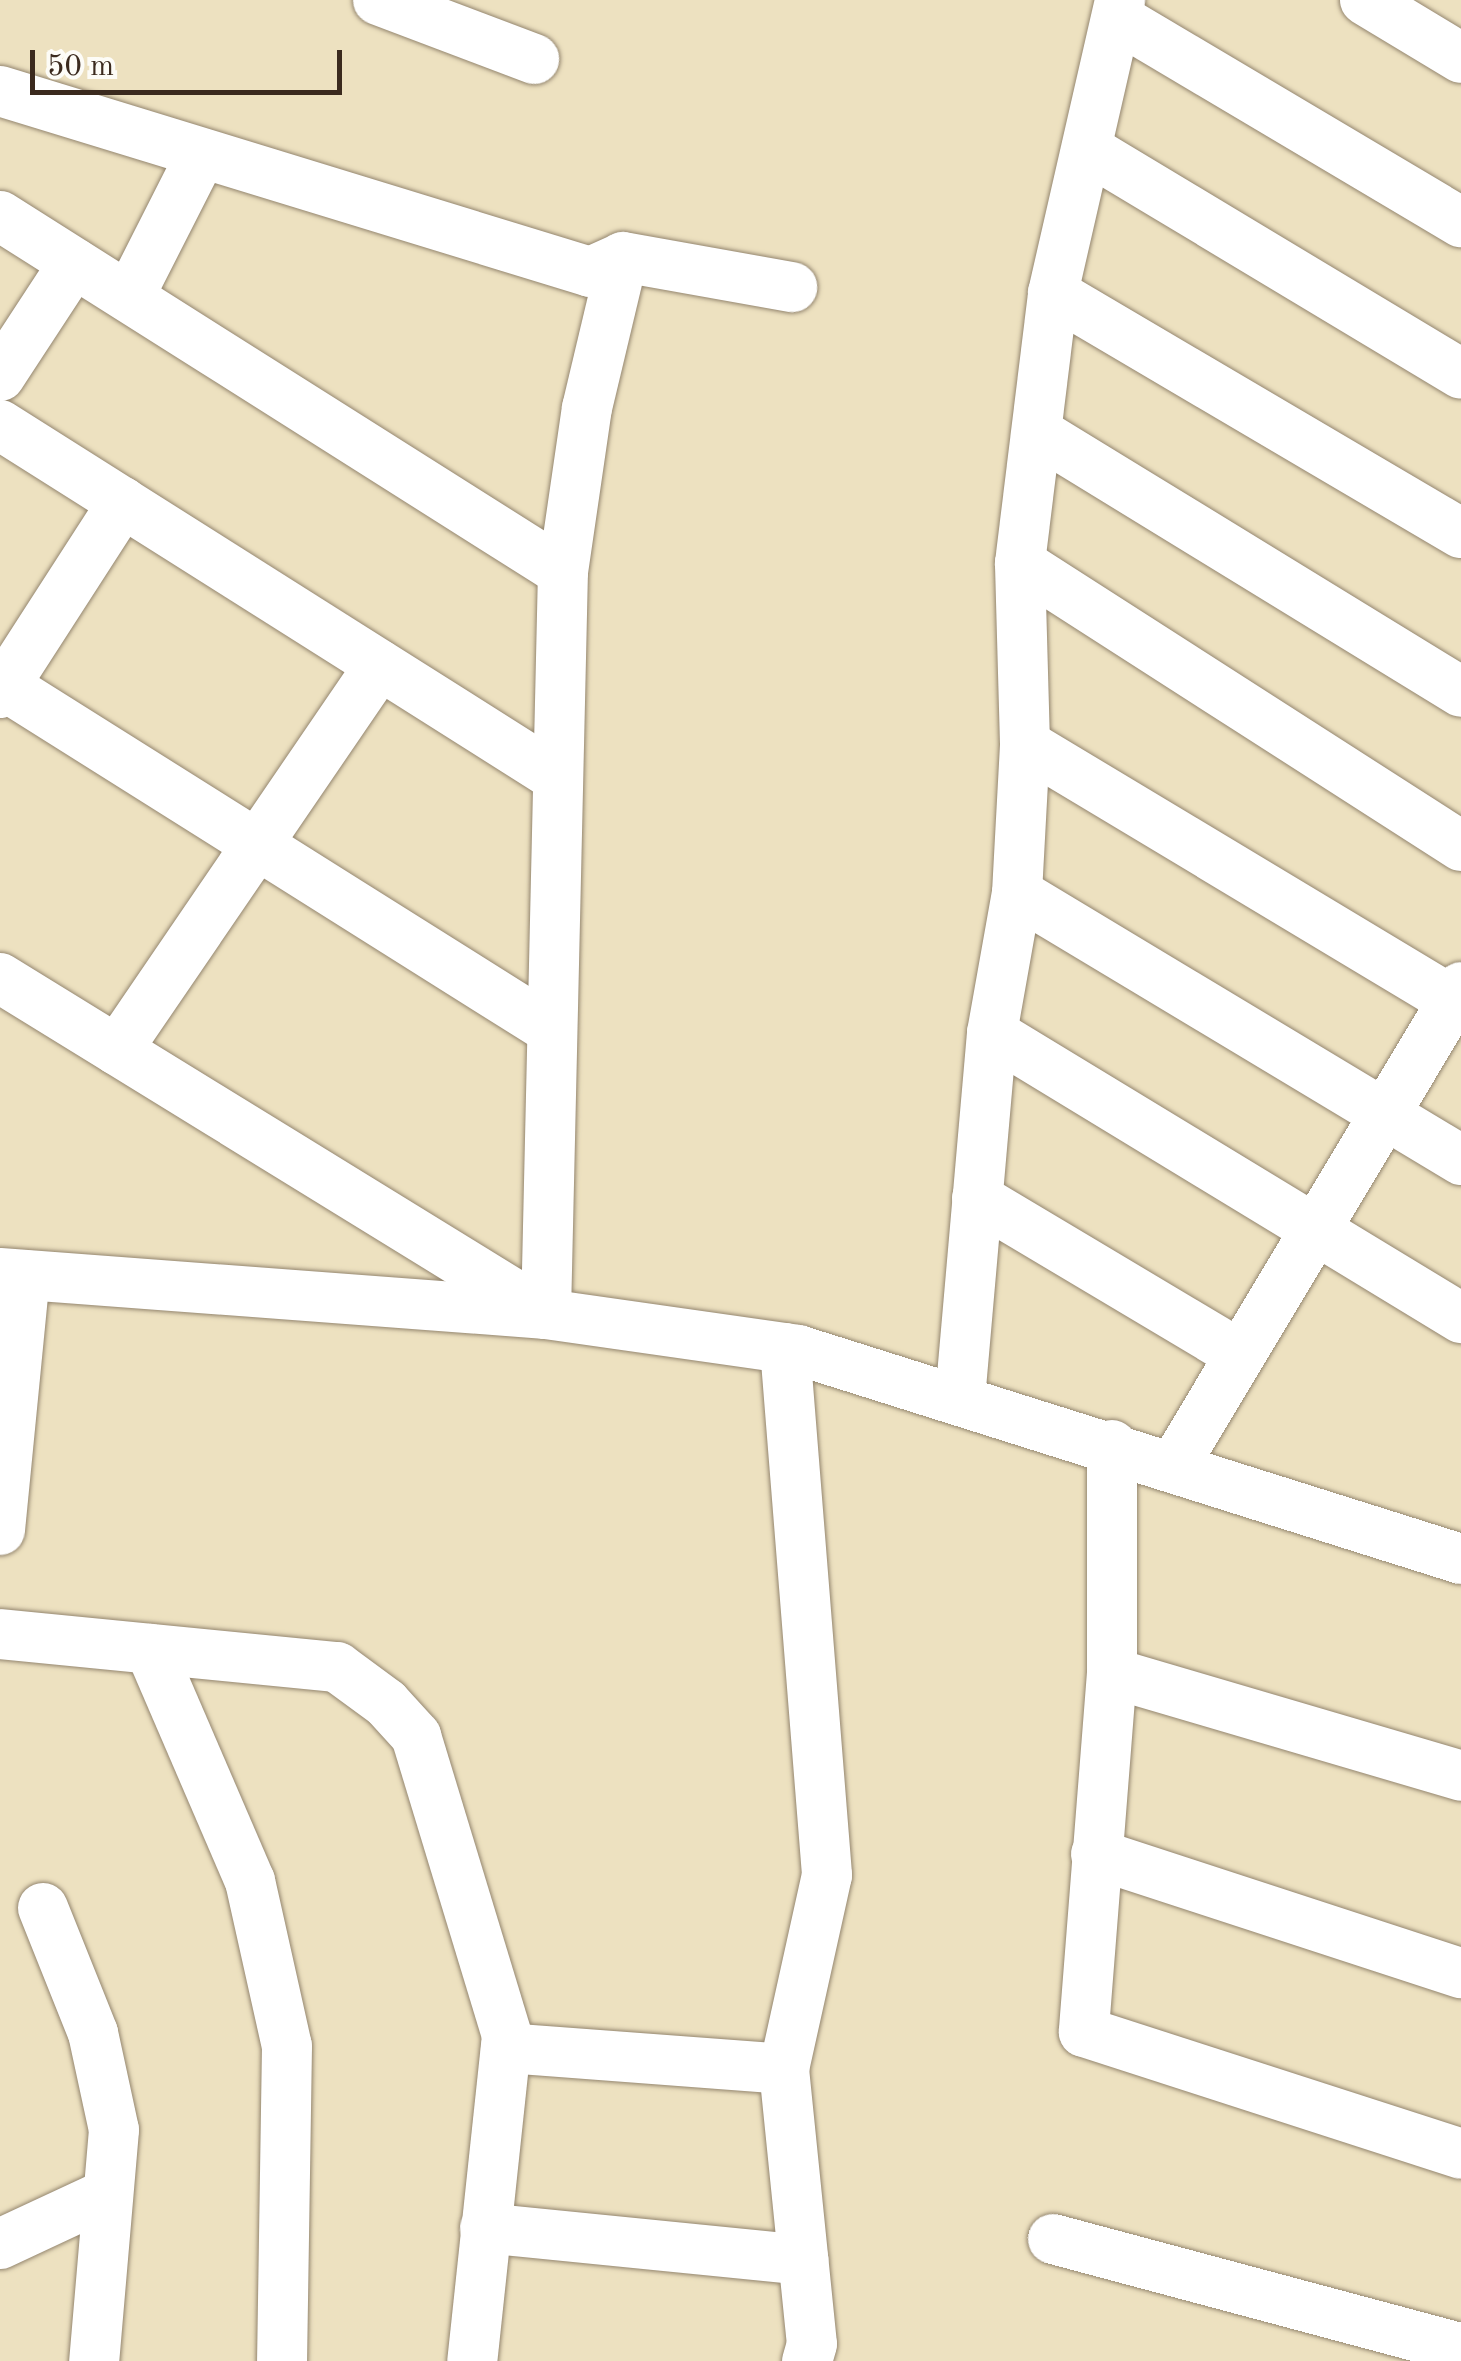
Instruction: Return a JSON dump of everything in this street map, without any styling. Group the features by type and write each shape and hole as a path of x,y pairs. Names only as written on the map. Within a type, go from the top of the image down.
{"street":[{"path":"378,0 534,60"},
{"path":"1364,0 1461,58"},
{"path":"960,1399 992,1033 1017,894 1025,744 1020,563 1053,294 1119,9 1461,222"},
{"path":"0,90 590,272 623,258 792,286"},
{"path":"1087,149 1461,374"},
{"path":"129,298 202,153"},
{"path":"0,216 563,572"},
{"path":"546,1314 563,572 587,408 623,258"},
{"path":"0,376 74,263"},
{"path":"1053,294 1461,533"},
{"path":"0,425 557,776"},
{"path":"1038,432 1461,692"},
{"path":"123,502 3,689 552,1030"},
{"path":"1020,563 1461,846"},
{"path":"117,1050 380,665"},
{"path":"1025,744 1458,998 1175,1464"},
{"path":"1017,894 1461,1160"},
{"path":"0,978 546,1314"},
{"path":"992,1033 1461,1318"},
{"path":"977,1198 1240,1355"},
{"path":"0,1530 12,1274 546,1314 785,1348 1175,1464 1461,1559"},
{"path":"785,1348 827,1875 784,2069 812,2344 807,2361"},
{"path":"1112,1445 1112,1673 1084,2032 1461,2154"},
{"path":"0,1634 336,1668 416,1736 506,2048 472,2361"},
{"path":"150,1649 250,1881 287,2046 282,2361"},
{"path":"1112,1673 1461,1776"},
{"path":"1096,1854 1461,1973"},
{"path":"43,1908 92,2034 114,2130 94,2361"},
{"path":"506,2048 784,2069"},
{"path":"0,2244 107,2194"},
{"path":"485,2228 804,2260"},
{"path":"1052,2239 1461,2348"}]}
